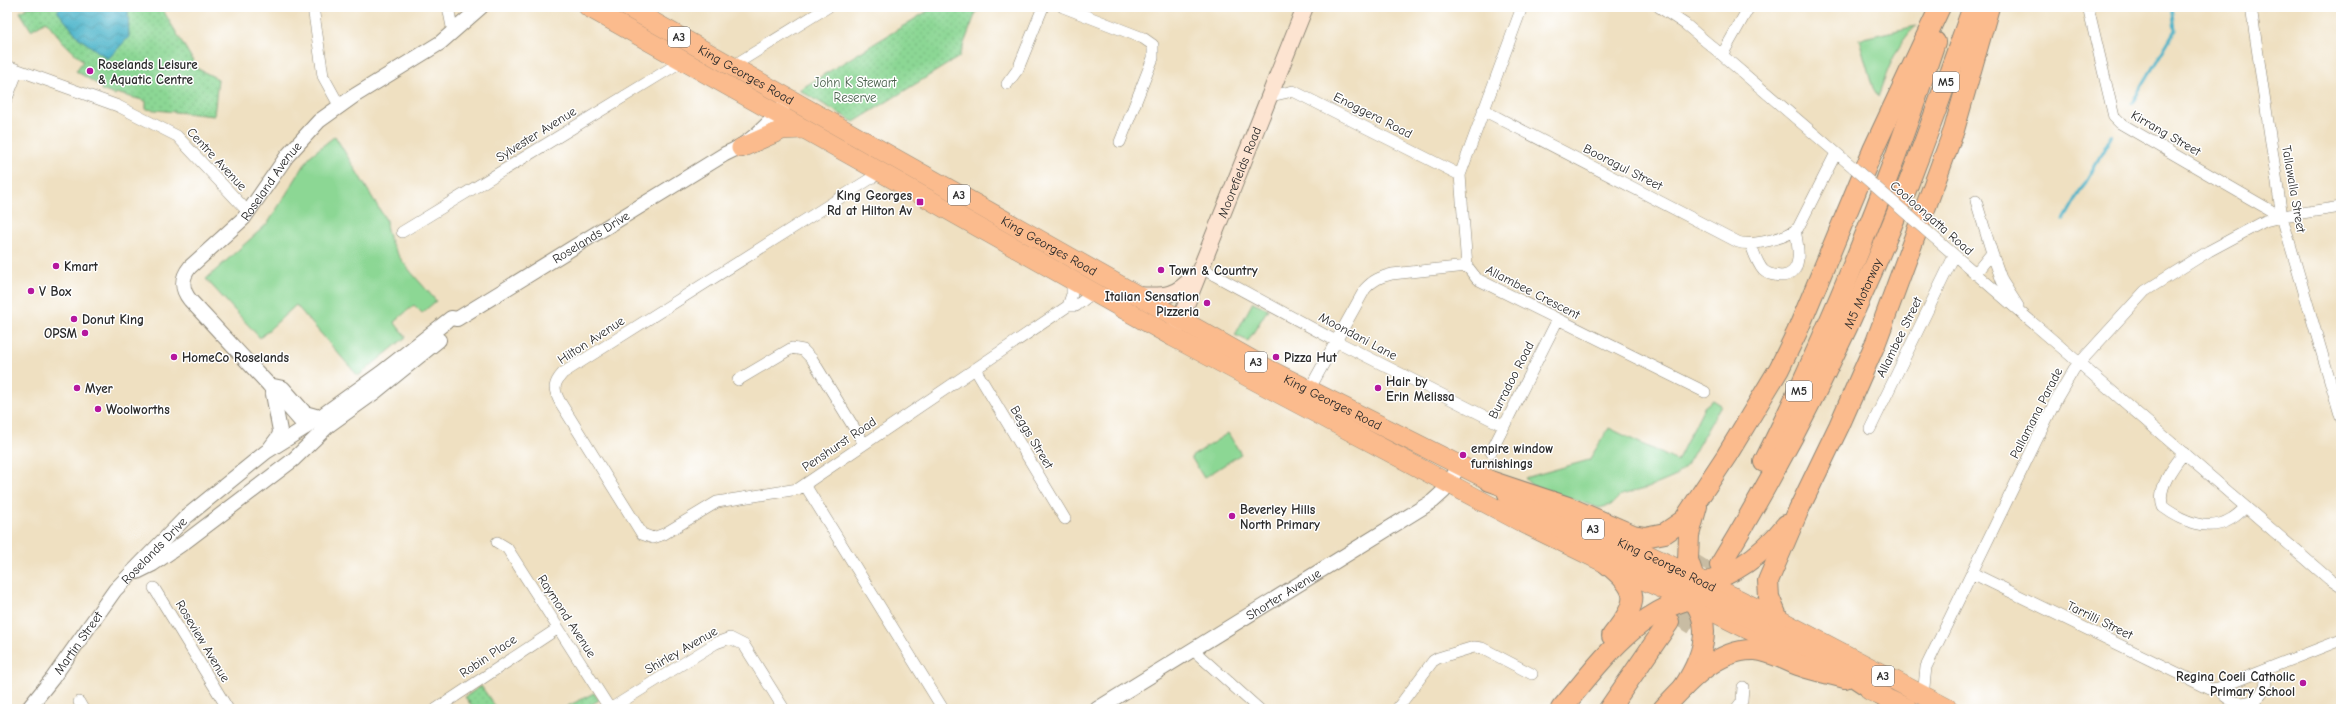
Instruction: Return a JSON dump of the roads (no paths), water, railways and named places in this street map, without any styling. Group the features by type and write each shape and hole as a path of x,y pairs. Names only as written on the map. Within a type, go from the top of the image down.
{"highway":[{"name":"King Georges Road","path":"588,7 684,60 777,103 1138,295 1309,390 1490,481"},
{"name":"King Georges Road","path":"627,7 731,67 777,103 804,130 1173,337 1449,483 1607,564 1658,586"},
{"path":"1490,481 1568,507 1633,535 1645,537 1665,533 1684,520 1700,498 1779,369 1800,326 1873,150 1940,7"},
{"name":"M5 Motorway","path":"1946,7 1875,215 1826,332 1764,464 1714,563 1821,384 1873,271 1918,157 1973,7"},
{"path":"1778,619 1769,597 1768,581 1799,509 1839,426 1876,342 1954,130 1989,7"},
{"path":"733,151 782,130 804,130"},
{"path":"1490,481 1547,520 1809,648 1884,697"},
{"path":"1683,688 1701,656 1704,640 1705,623 1688,560 1689,535 1700,498"},
{"path":"1560,709 1614,646 1636,626 1664,608 1696,592 1752,560 1772,542 1799,509"},
{"path":"1560,709 1627,616 1632,603 1631,592 1626,580 1607,564"},
{"path":"1658,586 1730,596"},
{"name":"King Georges Road","path":"1696,592 1847,679 1909,709"},
{"name":"King Georges Road","path":"1730,596 1778,619 1948,709"},
{"path":"1609,709 1675,625 1626,709"},
{"path":"1663,709 1683,688 1714,663 1738,652 1753,650 1847,679"}],"main road":[{"name":"Moorefields Road","path":"1173,337 1271,96 1305,7"},
{"path":"1138,295 1170,295 1183,287 1200,269"}],"street":[{"path":"312,7 323,76 339,106"},
{"path":"448,7 453,32"},
{"path":"731,67 828,7"},
{"path":"1007,84 1018,69 1042,7"},
{"path":"1063,7 1142,38 1153,45 1153,58 1120,142"},
{"name":"Allambee Crescent","path":"1522,7 1460,174 1467,266 1477,279 1704,392"},
{"name":"Cooloongatta Road","path":"1659,7 1684,24 1722,55 2329,579 2341,587"},
{"path":"1722,55 1748,7"},
{"name":"Kirrang Street","path":"2088,7 2114,117 2120,123 2282,217"},
{"name":"Tallawalla Street","path":"2251,7 2282,217 2336,386 2341,418"},
{"name":"Roseland Avenue","path":"306,428 269,385 190,300 183,285 184,277 190,267 249,213 303,137 319,121 339,106 418,57 453,32 480,8"},
{"name":"Sylvester Avenue","path":"402,232 684,60"},
{"name":"Centre Avenue","path":"7,66 118,106 177,136 249,213"},
{"path":"7,98 18,70"},
{"name":"Enoggera Road","path":"1271,96 1293,91 1460,174"},
{"name":"Roselands Drive","path":"128,576 186,517 266,452 306,428 318,418 388,381 456,326 457,319 733,151 760,132 777,103"},
{"name":"Booragul Street","path":"1483,110 1738,242 1751,244"},
{"path":"1795,230 1751,244 1763,270 1769,274 1784,276 1794,269 1799,260 1795,230 1836,153"},
{"name":"Hilton Avenue","path":"805,485 798,489 717,502 664,534 653,538 642,534 560,402 554,391 555,382 563,373 881,172"},
{"path":"1976,201 2002,281 2023,316"},
{"name":"Pallamana Parade","path":"1923,697 1926,667 2058,398 2079,363 2146,291 2158,281 2209,251 2265,221 2341,207"},
{"path":"1975,274 1992,253"},
{"name":"Allambee Street","path":"1870,429 1954,256"},
{"path":"1309,390 1336,341 1372,282 1381,277 1467,266"},
{"name":"Moondani Lane","path":"1200,269 1336,341 1504,426"},
{"path":"1068,306 1072,294 1072,280"},
{"name":"Penshurst Road","path":"943,709 805,485 1068,306 1076,306 1094,292"},
{"name":"Burradoo Road","path":"1491,452 1557,320"},
{"path":"738,380 792,348 804,350 812,359 864,444"},
{"name":"Beggs Street","path":"975,369 1065,519"},
{"path":"266,452 279,436 280,431 276,402 269,385"},
{"name":"Roseland Avenue","path":"269,385 283,388 318,418"},
{"name":"Roselands Drive","path":"277,471 282,461 304,439 306,428 318,418"},
{"name":"Roselands Drive","path":"128,576 153,564 293,460 318,418"},
{"path":"2184,454 2174,465 2161,493 2163,507 2195,524 2205,526 2231,520 2246,507"},
{"name":"Shorter Avenue","path":"1097,709 1434,501 1449,483 1459,466"},
{"name":"Raymond Avenue","path":"498,542 507,548 557,629 610,709"},
{"name":"Tarrilli Street","path":"1972,573 2206,688 2218,688 2225,696 2242,704 2249,703 2259,697 2265,684 2266,678 2264,671"},
{"name":"Martin Street","path":"28,709 52,679 114,590 128,576"},
{"name":"Roseview Avenue","path":"154,588 228,709"},
{"name":"Robin Place","path":"436,709 557,629"},
{"name":"Shirley Avenue","path":"610,709 716,644 730,638 744,645 784,709"},
{"path":"2218,688 2341,640"},
{"path":"1398,709 1433,661 1438,658 1474,647 1482,648 1532,674"},
{"path":"1193,650 1259,709"},
{"path":"1736,709 1742,701 1743,687"}],"water":[{"path":"61,7 128,7 129,37 108,59 79,38 57,11"}],"waterway":[{"path":"2132,103 2175,30 2172,7"},
{"path":"2064,220 2112,135"}],"tunnel":[{"path":"1687,594 1708,561"},
{"path":"1680,628 1704,590"}],"place":[{"name":"Roselands Leisure & Aquatic Centre","path":"90,71"},
{"name":"King Georges Rd at Hilton Av","path":"920,202"},
{"name":"Kmart","path":"56,266"},
{"name":"Town & Country","path":"1161,270"},
{"name":"V Box","path":"31,291"},
{"name":"Italian Sensation Pizzeria","path":"1207,303"},
{"name":"Donut King","path":"74,319"},
{"name":"OPSM","path":"85,333"},
{"name":"HomeCo Roselands","path":"174,357"},
{"name":"Pizza Hut","path":"1276,357"},
{"name":"Myer","path":"77,388"},
{"name":"Hair by Erin Melissa","path":"1378,388"},
{"name":"Woolworths","path":"98,409"},
{"name":"empire window furnishings","path":"1463,455"},
{"name":"Beverley Hills North Primary","path":"1232,516"},
{"name":"Regina Coeli Catholic Primary School","path":"2303,683"}],"park label":[{"name":"John K Stewart Reserve","path":"855,90"}]}
